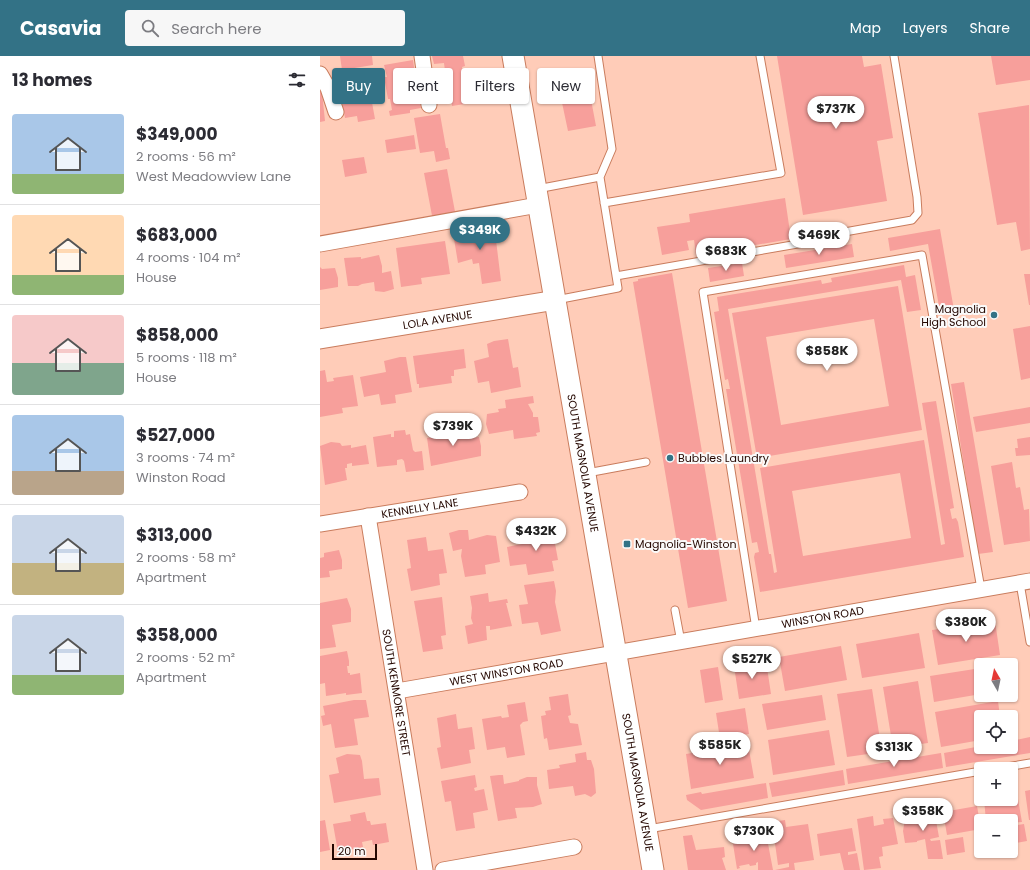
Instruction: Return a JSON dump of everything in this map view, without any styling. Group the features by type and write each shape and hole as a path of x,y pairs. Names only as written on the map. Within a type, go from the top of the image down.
{"main road":[{"name":"SOUTH MAGNOLIA AVENUE","path":"513,56 653,870"}],"street":[{"path":"422,56 424,68"},
{"path":"320,74 328,88 336,112"},
{"path":"320,244 537,197"},
{"name":"LOLA AVENUE","path":"320,340 556,300"},
{"name":"KENNELLY LANE","path":"320,524 520,492"},
{"name":"SOUTH KENMORE STREET","path":"368,516 425,870"},
{"name":"WINSTON ROAD","path":"615,654 1025,582"},
{"name":"WEST WINSTON ROAD","path":"397,691 615,654"},
{"path":"443,870 574,847"}],"lane":[{"path":"556,300 618,288 600,177 612,149 598,56"},
{"path":"604,203 781,173 760,56"},
{"path":"616,276 809,242 822,236 912,220 918,213 917,197 894,56"},
{"path":"537,197 600,177"},
{"path":"756,629 703,292 922,256 981,589"},
{"path":"585,473 646,462"},
{"path":"1025,582 1030,642"},
{"path":"675,610 682,642"},
{"path":"1018,766 1030,764"},
{"path":"646,829 712,819 844,794 974,772"}],"building":[{"path":"340,56 372,56 373,65 354,68 342,68"},
{"path":"432,56 463,56 465,66 461,68 461,104 465,104 452,106 453,68 445,68 444,63 434,64"},
{"path":"777,56 862,56 864,67 881,64 893,138 877,141 887,201 803,215"},
{"path":"991,56 1030,56 1030,80 996,85"},
{"path":"413,60 414,68 393,68 393,104 420,104 421,108 410,110 410,113 390,116 389,111 392,110 385,82 385,77 387,77 384,65"},
{"path":"320,92 322,92 325,121 320,122"},
{"path":"342,104 372,104 375,119 358,122 357,116 345,118"},
{"path":"562,104 592,104 596,126 568,131"},
{"path":"1029,105 1030,249 1021,251 1016,222 997,225 978,113"},
{"path":"440,114 446,148 448,148 450,159 436,162 434,151 420,153 414,118"},
{"path":"414,135 416,149 387,153 385,140"},
{"path":"364,157 367,173 345,177 342,160"},
{"path":"447,169 456,217 433,221 424,173"},
{"path":"785,198 791,239 696,255 694,240 687,241 689,250 662,255 657,227 690,222 689,214"},
{"path":"491,222 495,232 501,281 482,284 479,263 473,264 472,259 458,263 454,239 465,238 465,226"},
{"path":"940,229 954,310 940,312 928,244 890,251 888,238"},
{"path":"445,241 450,274 421,278 422,284 401,287 396,248"},
{"path":"852,244 854,257 786,268 784,255"},
{"path":"379,255 382,273 391,271 394,289 384,292 375,291 374,282 358,286 348,286 344,258 361,257 361,259"},
{"path":"742,263 744,276 710,282 708,268"},
{"path":"904,265 906,277 915,275 921,310 907,312 901,280 728,309 769,554 771,554 774,573 777,572 760,468 924,440 941,545 945,544 922,403 936,401 954,508 950,509 952,519 956,518 958,522 964,557 760,592 754,557 755,553 759,552 757,542 752,543 726,389 730,389 728,379 725,380 714,312 719,311 717,297 821,280 822,284 832,282 831,278","holes":["900,473 911,538 803,556 792,491"]},
{"path":"320,267 322,269 335,268 338,278 338,287 320,290"},
{"path":"672,273 727,601 688,608 633,282 638,281 638,279"},
{"path":"1024,274 1030,274 1030,305 1029,305"},
{"path":"898,286 922,430 757,458 732,313","holes":["874,319 889,406 781,425 766,337"]},
{"path":"1030,326 1030,378 1021,380 1013,329"},
{"path":"508,339 513,368 518,367 521,387 491,393 489,381 478,383 474,361 489,357 487,344 494,341"},
{"path":"464,349 466,368 454,370 454,376 451,376 452,383 419,388 419,384 417,384 413,356"},
{"path":"406,357 412,392 395,395 396,403 381,405 379,394 364,397 360,377 386,372 384,361"},
{"path":"325,370 327,382 334,381 333,378 353,375 358,406 342,408 343,413 320,417 320,371"},
{"path":"964,382 993,552 978,554 951,384"},
{"path":"533,396 534,403 528,404 533,413 533,417 538,417 540,432 536,433 537,436 514,439 513,430 489,434 486,424 487,414 499,412 498,409 506,408 505,400"},
{"path":"1030,407 1030,423 976,432 973,417"},
{"path":"463,427 465,439 479,437 481,456 431,466 427,438 443,435 442,431"},
{"path":"405,430 406,435 410,434 413,450 415,452 422,451 424,470 406,472 404,461 402,459 397,460 397,465 377,467 373,437 391,434 391,437 394,437 394,431"},
{"path":"1030,437 1030,455 1016,456 1015,448 1018,448 1017,439"},
{"path":"331,442 340,443 342,446 351,445 351,448 366,445 369,464 352,466 352,463 347,464 347,468 345,468 347,480 325,485 320,446"},
{"path":"1012,462 1016,488 1020,487 1024,510 1029,509 1030,541 1004,545 991,466"},
{"path":"546,526 552,527 558,560 552,561 554,571 528,575 526,564 510,566 507,547 532,542 530,531"},
{"path":"459,530 468,530 469,540 487,535 496,536 500,562 485,565 486,574 465,577 461,556 462,549 453,551 449,533"},
{"path":"426,537 428,551 443,549 447,573 439,574 440,585 411,591 407,569 411,568 407,540"},
{"path":"339,550 342,560 342,569 329,571 330,577 320,578 320,558 324,557 324,553"},
{"path":"554,581 556,591 555,602 561,631 541,635 538,622 522,624 519,605 528,604 524,585"},
{"path":"488,593 489,602 507,599 508,603 506,603 512,626 490,630 490,626 486,626 487,640 468,644 465,626 473,624 471,618 472,608 470,596"},
{"path":"442,597 446,635 441,636 443,649 423,652 414,601"},
{"path":"347,598 351,609 351,622 332,625 336,647 320,649 320,603"},
{"path":"995,621 1000,655 938,665 932,630"},
{"path":"919,633 925,668 862,678 856,644"},
{"path":"841,646 847,680 785,691 779,657"},
{"path":"347,651 349,661 349,666 347,666 348,673 350,673 350,675 360,673 362,693 346,695 346,693 326,696 325,683 320,684 320,656"},
{"path":"766,661 771,694 739,699 734,666"},
{"path":"718,667 723,700 705,703 700,670"},
{"path":"974,669 974,695 934,702 930,676"},
{"path":"918,681 928,743 893,748 883,687"},
{"path":"872,689 882,752 847,757 837,694"},
{"path":"568,694 571,715 568,716 570,723 578,724 582,745 549,750 547,738 544,739 541,716 546,715 545,711 551,710 549,697"},
{"path":"822,695 826,720 767,730 762,704"},
{"path":"354,700 366,700 369,717 354,719 358,745 335,748 331,724 323,726 321,716 325,715 323,706"},
{"path":"525,702 528,721 523,722 520,725 525,755 507,758 505,747 487,750 482,719 501,716 502,718 509,717 507,705"},
{"path":"992,702 998,702 999,710 974,710 974,741 941,747 935,712"},
{"path":"745,708 749,734 720,739 716,713"},
{"path":"456,714 458,729 472,727 475,749 469,750 471,763 441,769 437,748 441,747 437,718"},
{"path":"829,730 835,765 773,775 768,740"},
{"path":"1030,737 1030,753 946,767 944,753 974,747 974,754 1018,754 1018,740"},
{"path":"748,744 754,778 691,789 686,754"},
{"path":"586,752 587,760 591,760 594,769 596,793 591,797 585,794 575,796 573,786 549,789 547,770 560,768 559,765 576,762 575,754"},
{"path":"941,753 943,768 848,784 846,769"},
{"path":"347,754 360,755 364,779 379,778 381,795 334,803 329,775 339,773 336,758"},
{"path":"843,770 845,785 772,797 769,783"},
{"path":"475,775 477,787 474,788 475,791 484,789 488,810 473,813 475,828 456,831 451,801 445,802 441,781"},
{"path":"503,775 504,784 519,781 527,777 537,777 537,785 542,804 533,807 515,808 517,818 498,821 490,776"},
{"path":"766,783 768,798 701,810 687,800 686,795 701,792 702,794"},
{"path":"1030,790 1030,820 1029,820 1025,791"},
{"path":"1018,799 1022,822 1018,822 1018,814 985,814 985,806 1018,806"},
{"path":"977,806 978,814 974,814 974,830 947,835 943,812"},
{"path":"925,809 926,816 935,815 939,837 930,839 931,841 940,840 943,859 928,859 925,839 917,842 905,843 903,831 905,819 904,812"},
{"path":"365,812 367,821 370,821 371,825 386,823 389,842 373,845 372,840 362,842 363,847 338,852 333,824 351,821 350,815"},
{"path":"873,816 874,826 884,824 883,819 893,818 898,844 882,847 883,856 879,857 881,868 864,870 857,819"},
{"path":"325,820 330,850 320,852 320,821"},
{"path":"785,820 786,827 808,824 814,860 794,863 795,870 775,870 789,867 789,863 778,865 772,822"},
{"path":"1024,824 1027,841 1018,843 1018,825"},
{"path":"765,828 773,870 758,870 758,862 756,865 750,866 749,864 739,866 740,868 737,869 733,844 754,840 753,831"},
{"path":"852,828 856,851 848,852 848,855 857,853 860,870 844,870 840,853 820,856 817,834"},
{"path":"692,835 696,850 724,847 725,857 722,858 726,870 688,870 683,836"},
{"path":"963,837 965,852 947,855 945,840"}],"place":[{"name":"Magnolia High School","path":"994,315"},
{"name":"Bubbles Laundry","path":"670,458"},
{"name":"Magnolia-Winston","path":"627,544"}]}
